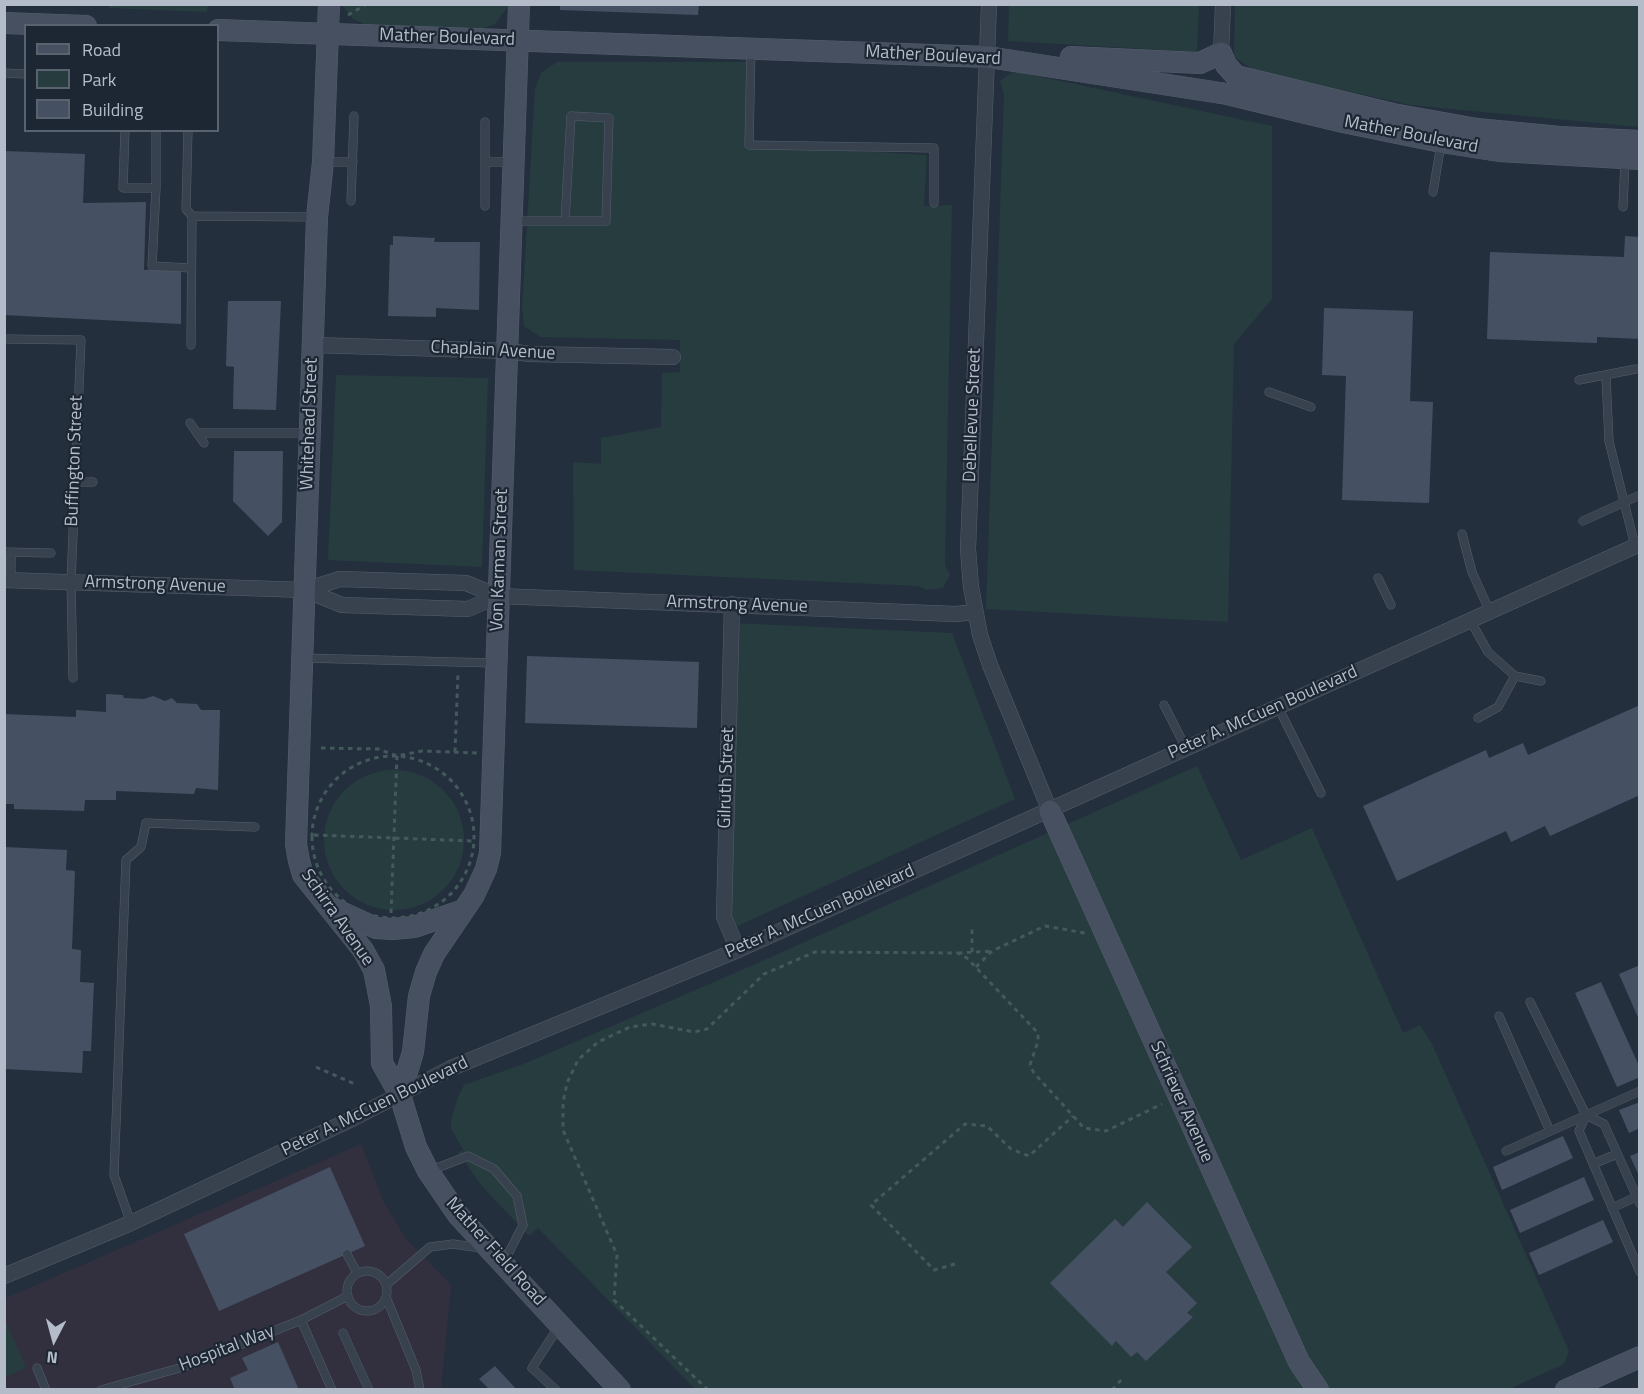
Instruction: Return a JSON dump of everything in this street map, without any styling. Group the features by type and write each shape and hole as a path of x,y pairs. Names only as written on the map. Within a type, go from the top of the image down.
{"street":[{"name":"Whitehead Street","path":"304,840 305,590 317,217 323,162 329,4"},
{"name":"Von Karman Street","path":"400,1095 413,1052 419,996 426,972 434,954 466,909 482,880 490,853 509,351 519,4"},
{"name":"Debellevue Street","path":"990,4 968,549 975,612 990,665 1050,811"},
{"path":"988,57 1062,56 1200,63 1221,53 1223,4"},
{"path":"4,23 31,24"},
{"name":"Mather Boulevard","path":"219,30 988,57 1227,94 1343,122 1441,142 1499,150 1632,159"},
{"name":"Mather Boulevard","path":"1221,53 1226,65 1236,76 1393,114 1477,129 1560,137 1640,141"},
{"name":"Chaplain Avenue","path":"313,345 673,357"},
{"name":"Peter A. McCuen Boulevard","path":"4,1276 131,1222 400,1095 449,1069 738,950 1637,545"},
{"name":"Armstrong Avenue","path":"8,580 305,590 340,579 466,583 498,596 956,614 975,612"},
{"name":"Armstrong Avenue","path":"305,590 342,605 468,609 498,596"},
{"name":"Gilruth Street","path":"732,604 724,917 738,950"},
{"name":"Schriever Avenue","path":"1050,811 1295,1352 1318,1389"},
{"name":"Schirra Avenue","path":"304,840 303,875 323,903 358,944 374,970 381,1006 382,1063 400,1095"},
{"path":"323,903 376,928 393,929 414,927 466,909"},
{"name":"Mather Field Road","path":"400,1095 416,1147 428,1171 459,1215 620,1389"},
{"path":"1566,1389 1640,1357"}],"lane":[{"path":"751,48 749,145 934,148 934,202"},
{"path":"4,73 24,74"},
{"path":"351,201 354,116"},
{"path":"513,221 565,221 606,221 609,118 571,116 565,221"},
{"path":"485,122 487,162 485,206"},
{"path":"125,132 123,188 156,188"},
{"path":"156,132 152,266 191,268"},
{"path":"188,132 186,209 192,216 191,345"},
{"path":"1433,192 1441,142"},
{"path":"1623,207 1632,159"},
{"path":"323,162 353,162"},
{"path":"487,162 514,162"},
{"path":"192,216 317,217"},
{"name":"Buffington Street","path":"4,339 81,340 71,582 73,678"},
{"path":"1579,380 1636,369"},
{"path":"1606,376 1609,441 1637,545"},
{"path":"1269,392 1311,407"},
{"path":"190,423 204,443"},
{"path":"197,433 310,433"},
{"path":"74,482 93,482"},
{"path":"1583,521 1640,495"},
{"path":"1462,534 1472,572 1490,612"},
{"path":"8,580 8,552 51,553"},
{"path":"1378,578 1391,605"},
{"path":"1470,620 1488,651 1515,676 1540,681"},
{"path":"303,658 496,663"},
{"path":"1478,718 1498,707 1515,676"},
{"path":"1164,705 1186,748"},
{"path":"1278,706 1321,793"},
{"path":"131,1222 114,1175 126,860 141,847 146,824 255,826"},
{"path":"1530,1002 1586,1115 1604,1124 1638,1201 1612,1208"},
{"path":"1499,1016 1550,1131"},
{"path":"1506,1151 1640,1091"},
{"path":"1586,1115 1579,1131 1640,1272"},
{"path":"1593,1164 1617,1154"},
{"path":"386,1285 430,1247 453,1244 496,1256 522,1225 517,1196 494,1169 468,1156 428,1171"},
{"path":"347,1254 357,1273"},
{"path":"386,1297 381,1306 368,1311 356,1307 348,1296 348,1283 357,1273 376,1272 386,1285 386,1297 416,1370 420,1389"},
{"name":"Hospital Way","path":"101,1389 190,1365 301,1320 348,1296"},
{"path":"301,1320 332,1389"},
{"path":"556,1389 532,1368 560,1325"},
{"path":"343,1333 369,1389"},
{"path":"37,1368 45,1389"}],"path":[{"path":"348,15 367,4"},
{"path":"455,752 459,662"},
{"path":"321,748 378,749 397,756 432,768 466,796 472,819 474,841 462,879 451,896 433,910 417,915 391,918 372,915 333,891 320,875 304,840 319,799 343,774 370,760 397,756 422,751 479,753"},
{"path":"391,918 397,756"},
{"path":"304,840 394,838 474,841"},
{"path":"976,968 992,951 1045,926 1085,933"},
{"path":"972,928 972,952"},
{"path":"708,1389 614,1300 617,1255 563,1130 565,1093 578,1060 598,1042 630,1027 652,1024 694,1032 707,1029 764,974 815,951 958,953 992,951"},
{"path":"958,953 976,968 1038,1033 1038,1041 1030,1065 1034,1073 1084,1128 1106,1131 1162,1104"},
{"path":"316,1067 357,1085"},
{"path":"955,1264 934,1270 871,1205 965,1124 987,1126 1011,1149 1029,1156 1073,1116"},
{"path":"1112,1389 1122,1379"}],"shaded area":[{"path":"361,1144 384,1203 407,1240 451,1285 441,1390 5,1389 4,1299"}],"green space":[{"path":"109,4 208,5 207,12 109,8"},
{"path":"342,5 509,5 495,24 478,30 366,25 353,19"},
{"path":"1009,5 1199,5 1197,52 1008,41"},
{"path":"1235,5 1639,5 1639,127 1410,105 1253,70 1234,57"},
{"path":"557,62 751,62 749,145 927,155 924,206 952,205 945,565 950,575 943,588 927,590 918,586 574,570 573,462 601,464 601,438 661,427 662,373 680,372 680,340 540,337 524,326 522,308 535,89 541,73"},
{"path":"1014,71 1272,126 1272,299 1234,344 1228,622 986,609 1004,95 1000,81"},
{"path":"336,375 488,378 482,567 328,560"},
{"path":"732,623 952,633 1015,799 729,930"},
{"path":"1197,766 1241,860 1312,828 1403,1033 1420,1025 1432,1044 1569,1351 1564,1364 1507,1390 695,1389 538,1228 529,1236 481,1185 458,1152 464,1151 451,1129 451,1120 464,1085 526,1063 751,966"},
{"path":"394,770 421,775 444,790 459,813 464,840 459,867 444,890 421,905 394,910 367,905 344,890 329,867 324,840 329,813 344,790 367,775"},
{"path":"5,1319 26,1368 4,1377"}],"building":[{"path":"560,4 699,4 698,15 560,10"},
{"path":"4,151 85,154 83,203 146,202 144,270 181,267 181,324 4,315"},
{"path":"393,236 435,238 434,242 480,242 479,310 436,308 436,317 388,316 390,245 393,245"},
{"path":"1625,236 1640,237 1640,339 1597,337 1597,343 1487,339 1490,252 1624,257"},
{"path":"228,301 281,301 276,410 233,409 234,367 226,366"},
{"path":"1324,308 1413,311 1410,401 1433,402 1429,503 1342,500 1346,376 1322,375"},
{"path":"234,451 283,451 282,522 268,536 233,501"},
{"path":"527,656 699,662 697,728 525,723"},
{"path":"106,694 144,699 153,696 165,701 172,698 177,703 197,704 201,710 220,710 218,790 196,788 194,794 116,791 116,800 85,800 84,811 14,809 14,804 4,804 4,714 76,717 76,710 106,712"},
{"path":"1640,705 1640,795 1550,836 1545,826 1511,842 1506,831 1397,881 1363,806 1486,750 1489,758 1523,743 1528,755"},
{"path":"4,847 67,850 66,870 75,871 72,949 81,950 80,982 94,983 91,1051 83,1051 82,1073 4,1069"},
{"path":"1640,965 1640,1022 1619,974"},
{"path":"1601,982 1640,1068 1640,1077 1617,1087 1575,993"},
{"path":"1640,1102 1640,1128 1629,1133 1619,1110"},
{"path":"1563,1136 1573,1158 1502,1190 1493,1167"},
{"path":"1640,1152 1640,1178 1630,1156"},
{"path":"330,1167 365,1246 219,1311 184,1234"},
{"path":"1584,1177 1594,1200 1520,1233 1510,1210"},
{"path":"1147,1202 1192,1247 1166,1272 1197,1303 1187,1313 1193,1317 1146,1361 1137,1352 1131,1357 1116,1341 1112,1346 1050,1283 1115,1219 1123,1227"},
{"path":"1603,1220 1613,1242 1539,1275 1529,1253"},
{"path":"278,1342 299,1390 235,1390 230,1378 248,1370 242,1358"},
{"path":"495,1366 517,1390 490,1390 479,1379"}]}
